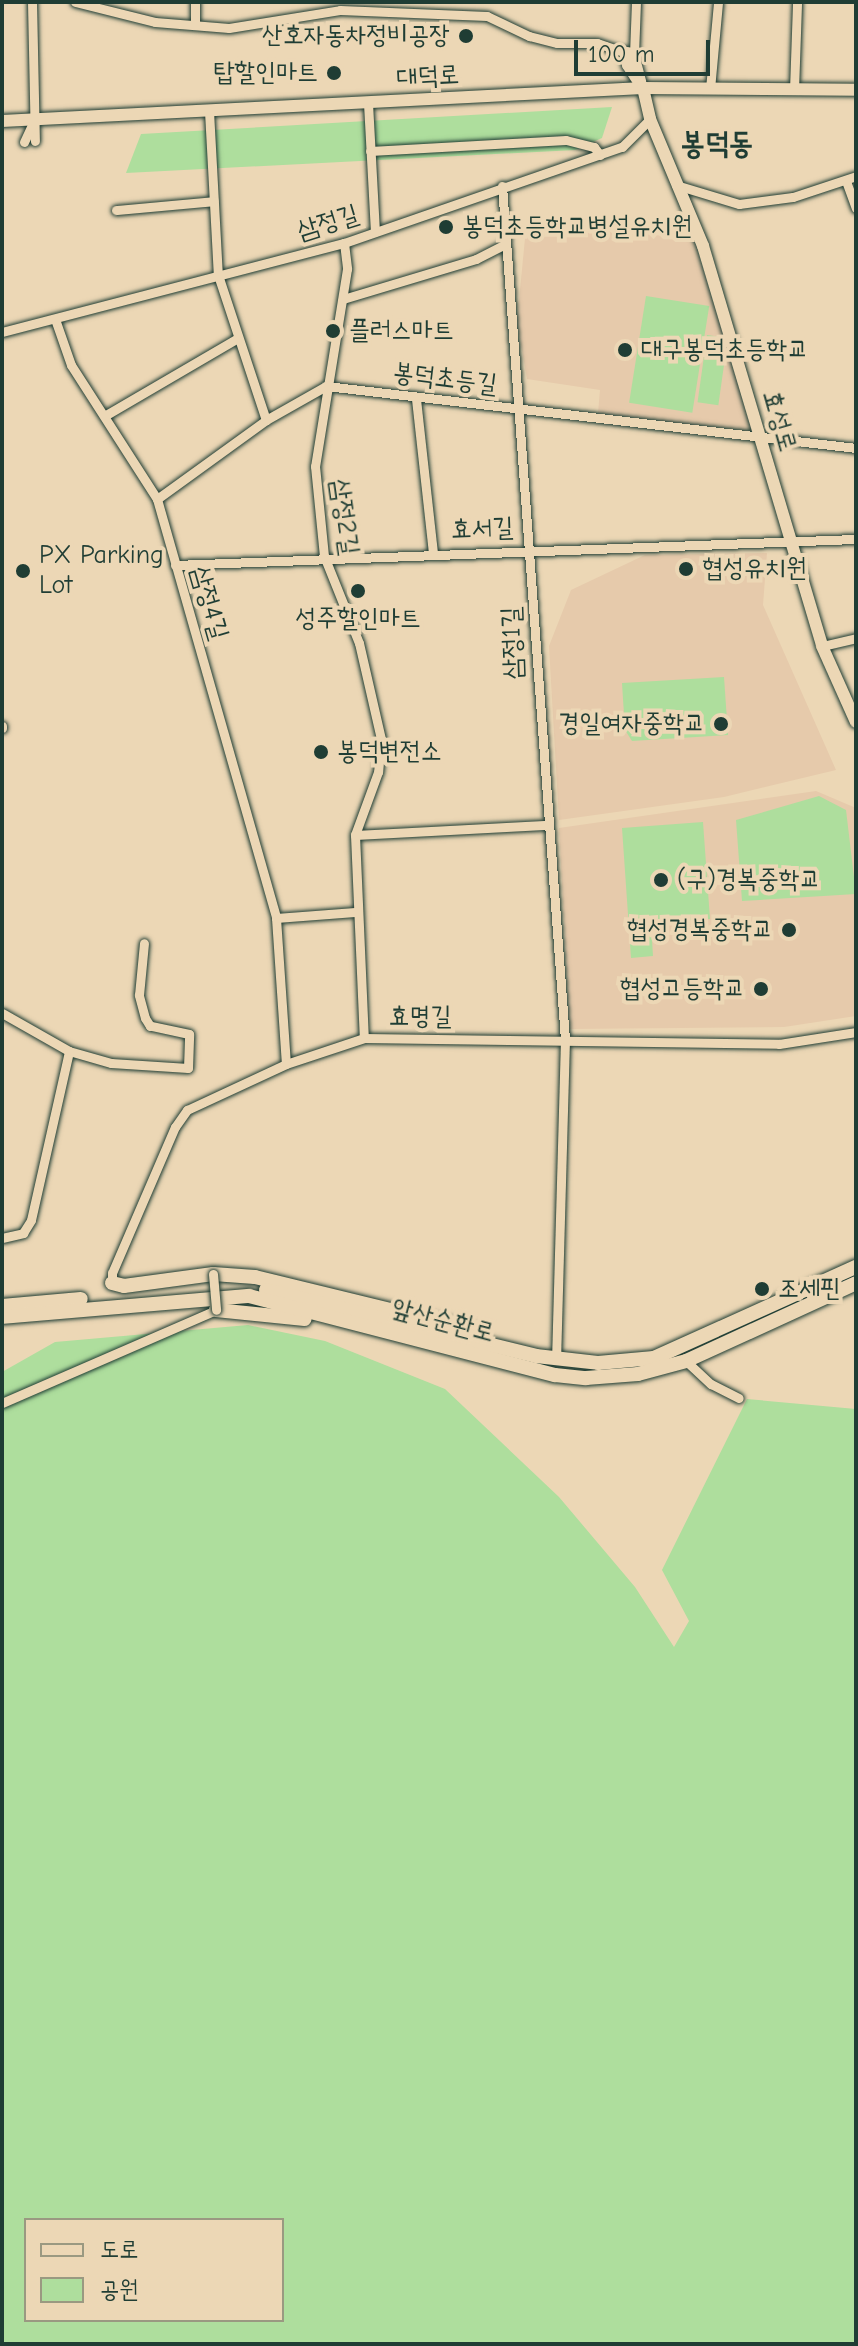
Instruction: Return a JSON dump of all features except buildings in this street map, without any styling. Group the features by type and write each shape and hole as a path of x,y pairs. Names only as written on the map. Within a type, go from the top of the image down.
{"highway":[{"name":"앞산순환로","path":"534,1362 598,1363 654,1358 856,1267"},
{"path":"112,1283 124,1286 213,1274 255,1277 473,1331 534,1362"},
{"name":"앞산순환로","path":"2,1306 34,1308 268,1291 586,1378 638,1374 686,1361 856,1283"},
{"name":"앞산순환로","path":"2,1317 34,1308"},
{"path":"216,1310 295,1316 506,1368 534,1362"}],"main road":[{"name":"효성로","path":"630,54 643,88 650,119 703,246 822,646 856,722"},
{"name":"대덕로","path":"2,121 643,88 856,90"}],"street":[{"path":"30,142 34,120 32,2"},
{"path":"75,2 155,22 229,28 340,6 487,16 529,36 557,43 597,43 630,54 636,2"},
{"path":"195,2 195,25"},
{"path":"486,2 487,16"},
{"path":"710,89 718,2"},
{"path":"794,90 797,2"},
{"path":"368,103 375,232"},
{"path":"209,111 218,275 236,339 266,420"},
{"name":"삼정길","path":"2,332 344,243 502,186 600,155 631,141 650,119"},
{"path":"370,151 566,140 594,147 600,155"},
{"path":"676,185 739,204 793,197 851,178 856,208"},
{"name":"삼정1길","path":"502,186 515,410 531,549 538,725 565,1039 556,1360"},
{"path":"116,210 214,201"},
{"name":"삼정2길","path":"344,243 343,299 315,466 324,556 359,643 381,739 378,772 355,835 355,912 364,1038"},
{"path":"343,299 476,259 505,244"},
{"name":"삼정4길","path":"55,319 71,365 106,415 157,499 276,918 286,1064"},
{"path":"106,415 236,339"},
{"path":"157,499 266,420 326,386"},
{"name":"봉덕초등길","path":"326,386 416,399 856,448"},
{"path":"416,399 433,553"},
{"name":"효서길","path":"175,565 531,549 790,545 856,539"},
{"path":"822,646 856,638"},
{"path":"355,835 549,825"},
{"path":"276,918 355,912"},
{"path":"2,1013 69,1051 111,1063 188,1068 189,1034 150,1026 145,1018 139,995 144,943"},
{"name":"효명길","path":"112,1283 112,1273 175,1127 187,1110 286,1064 364,1038 779,1044 856,1032"},
{"path":"2,1238 23,1233 31,1220 69,1051"},
{"path":"2,1403 216,1310 213,1274"},
{"path":"686,1361 711,1384 739,1398"}],"shaded area":[{"name":"대구봉덕초등학교","path":"540,220 663,236 692,234 753,432 598,413 600,390 527,379 517,321 526,228"},
{"path":"767,553 763,605 836,770 724,797 559,820 549,646 571,590 645,555"},
{"path":"816,791 856,808 856,1016 784,1027 570,1029 559,828"}],"green space":[{"path":"612,107 602,138 575,150 126,173 141,134"},
{"path":"646,296 709,306 692,413 629,403"},
{"path":"707,335 728,338 718,405 698,402"},
{"path":"724,677 728,735 632,741 625,730 622,683"},
{"path":"819,796 846,810 856,894 742,901 736,820"},
{"path":"703,822 710,919 651,923 653,956 631,958 622,828"},
{"path":"248,1325 325,1341 445,1389 559,1497 635,1587 674,1647 689,1621 662,1570 747,1399 856,1409 856,2344 2,2344 2,1372 55,1342"}],"place":[{"name":"산호자동차정비공장","path":"466,36"},
{"name":"탑할인마트","path":"334,73"},
{"name":"봉덕초등학교병설유치원","path":"446,227"},
{"name":"플러스마트","path":"333,331"},
{"name":"대구봉덕초등학교","path":"625,350"},
{"name":"협성유치원","path":"686,569"},
{"name":"PX Parking Lot","path":"23,571"},
{"name":"성주할인마트","path":"358,591"},
{"name":"경일여자중학교","path":"721,724"},
{"name":"봉덕변전소","path":"321,752"},
{"name":"(구)경복중학교","path":"661,880"},
{"name":"협성경복중학교","path":"789,930"},
{"name":"협성고등학교","path":"761,989"},
{"name":"조세핀","path":"762,1289"}],"district":[{"name":"봉덕동","path":"717,144"}]}
